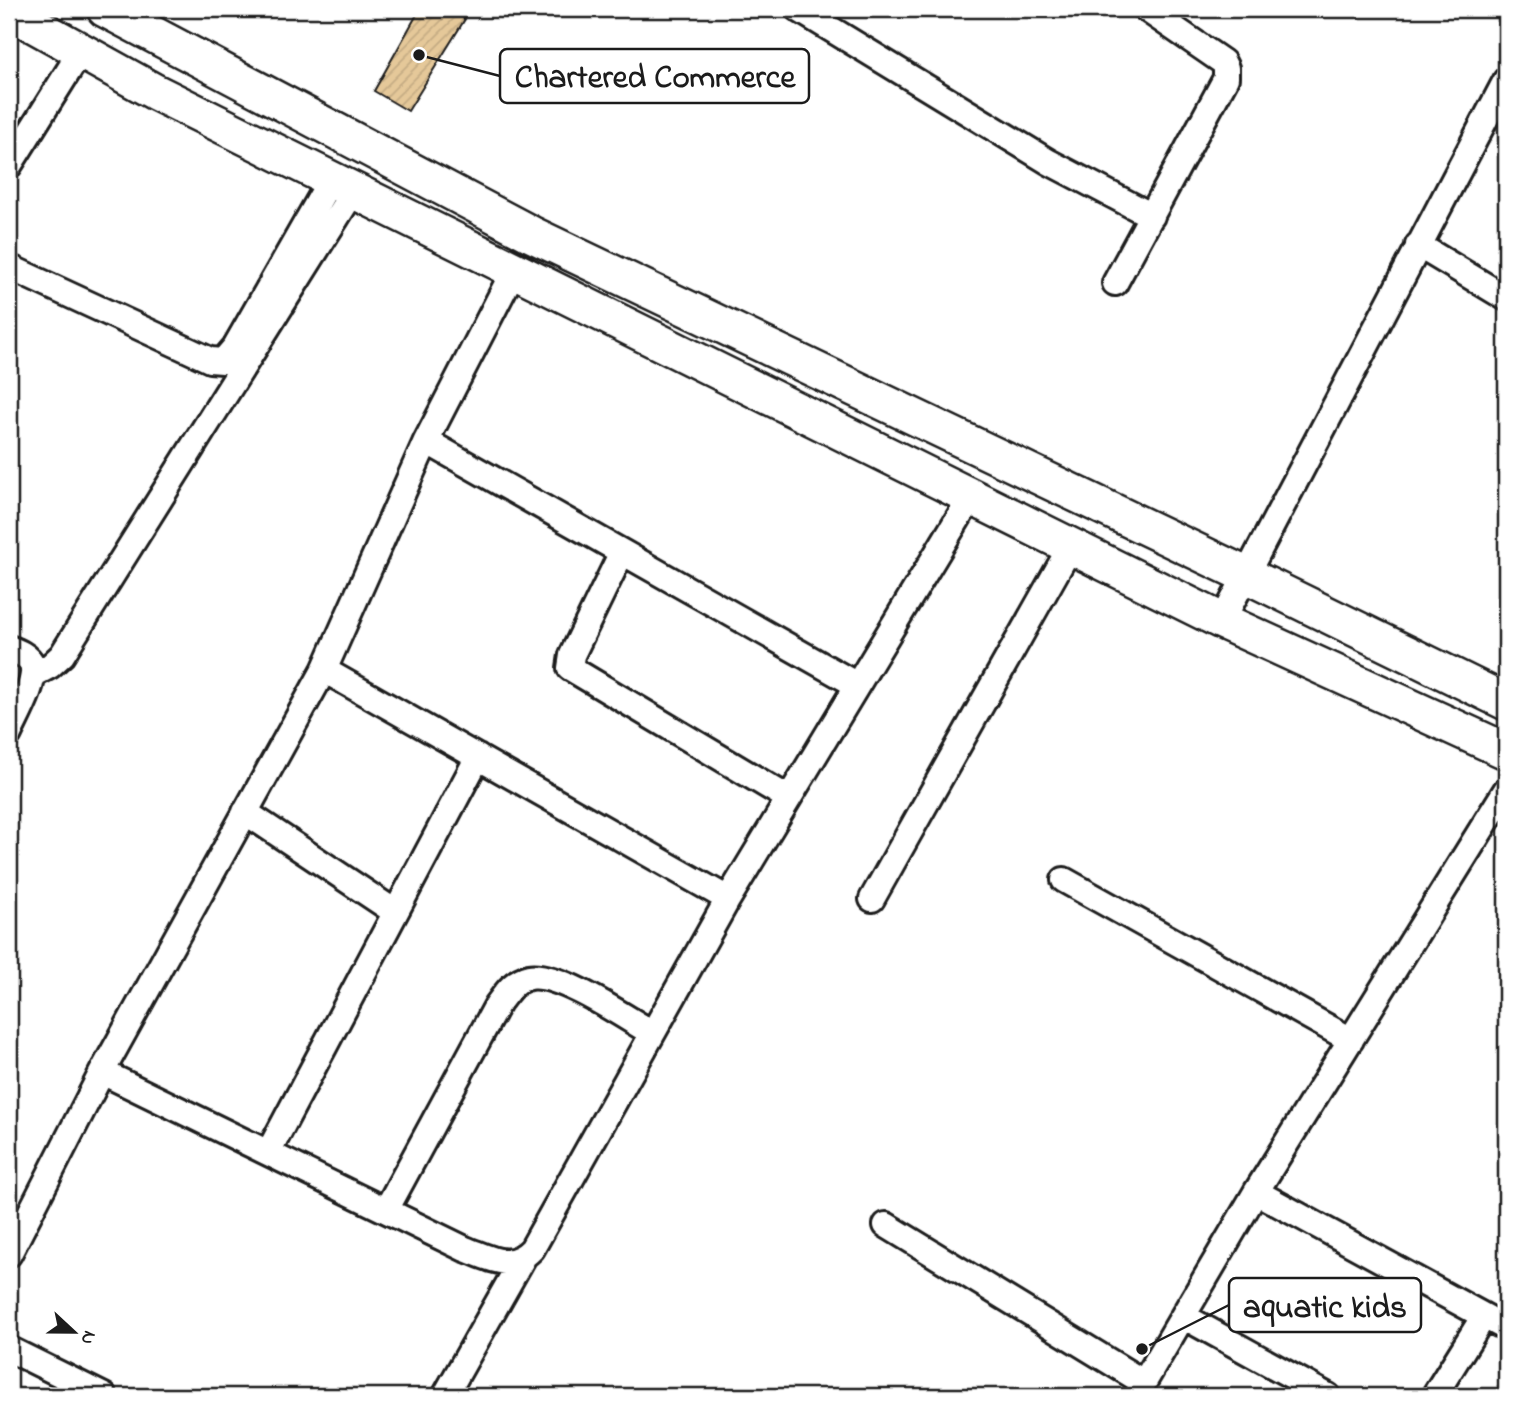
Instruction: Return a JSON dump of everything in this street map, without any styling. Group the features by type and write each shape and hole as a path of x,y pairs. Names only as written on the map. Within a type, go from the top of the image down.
{"main road":[{"path":"105,9 531,233 1247,575 1506,702"},
{"path":"9,11 155,92 1072,547 1222,621 1506,751"}],"street":[{"path":"798,9 1049,162 1152,216"},
{"path":"1115,283 1226,78 1223,62 1214,54 1146,9"},
{"path":"9,166 81,51"},
{"path":"1222,621 1506,80"},
{"path":"9,267 210,360 223,361 342,185"},
{"path":"33,674 50,666 62,655 342,185"},
{"path":"1418,245 1506,298"},
{"path":"9,1254 103,1072 324,670 426,441 514,270"},
{"path":"426,441 857,685"},
{"path":"445,1396 523,1258 532,1249 728,899 971,497"},
{"path":"872,899 1072,547"},
{"path":"622,552 572,655 570,668 788,798"},
{"path":"9,648 28,658 33,674 9,734"},
{"path":"324,670 728,899"},
{"path":"268,1153 478,757"},
{"path":"886,1225 1140,1389 1256,1192 1506,790"},
{"path":"245,812 395,912"},
{"path":"1064,880 1351,1040"},
{"path":"386,1210 497,1004 519,980 530,976 556,980 652,1033"},
{"path":"103,1072 465,1249 502,1262 523,1258"},
{"path":"1256,1192 1506,1328"},
{"path":"1434,1396 1484,1315"},
{"path":"1183,1316 1328,1396"},
{"path":"9,1349 104,1396"}],"building":[{"path":"420,9 447,9 465,19 408,111 374,91"}],"place":[{"name":"Chartered Commerce","path":"419,55"},
{"name":"aquatic kids","path":"1142,1349"}]}
